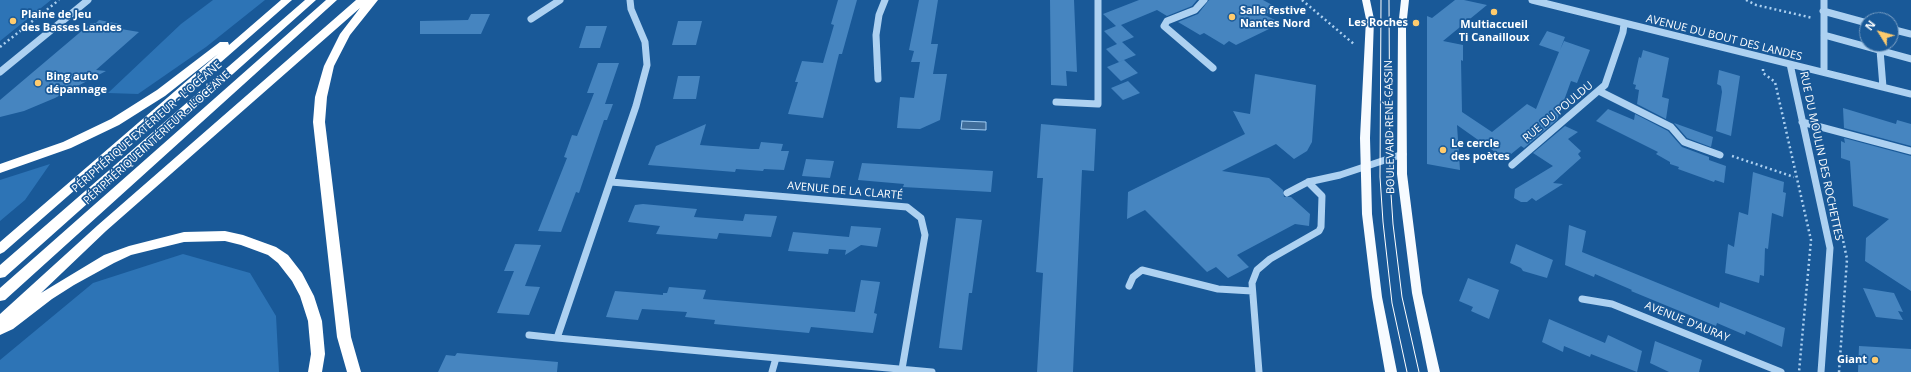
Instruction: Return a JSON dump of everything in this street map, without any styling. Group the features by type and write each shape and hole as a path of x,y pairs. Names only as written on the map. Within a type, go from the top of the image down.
{"highway":[{"path":"0,169 67,145 132,112 161,93 270,8 286,0"},
{"path":"0,249 286,0"},
{"name":"PÉRIPHÉRIQUE EXTÉRIEUR - L’OCÉANE","path":"0,273 311,0"},
{"name":"PÉRIPHÉRIQUE INTÉRIEUR - L’OCÉANE","path":"0,296 332,0"},
{"path":"0,322 102,228 362,0"},
{"path":"354,372 344,337 319,122 321,97 329,66 345,34 362,10 373,0"},
{"path":"0,329 8,325 47,295 69,281 130,251 184,237 225,236 244,240 272,251 283,259 297,277 307,296 315,321 318,354 315,372"}],"main road":[{"name":"BOULEVARD RENÉ CASSIN","path":"1366,0 1370,19 1366,167 1367,214 1376,290 1391,372"},
{"name":"BOULEVARD RENÉ CASSIN","path":"1405,0 1402,28 1402,174 1417,293 1434,372"}],"street":[{"path":"0,72 88,0"},
{"path":"531,19 560,0"},
{"path":"557,338 611,182 636,106 647,65 645,42 631,9 630,0"},
{"path":"878,79 876,35 879,15 885,0"},
{"path":"1056,102 1098,104 1098,0"},
{"path":"1204,0 1195,10 1167,21 1164,26 1213,68"},
{"name":"AVENUE DU BOUT DES LANDES","path":"1532,0 1911,94"},
{"path":"1824,0 1824,72"},
{"path":"1823,11 1859,21"},
{"name":"RUE DU POULDU","path":"1512,164 1605,85 1623,32 1624,24"},
{"path":"1899,31 1911,34"},
{"path":"1824,35 1859,44"},
{"path":"1880,52 1883,87"},
{"path":"1887,52 1911,59"},
{"name":"RUE DU MOULIN DES ROCHETTES","path":"1790,64 1830,248 1821,372"},
{"path":"1599,91 1671,127 1684,142 1720,155"},
{"path":"1802,122 1911,151"},
{"path":"1287,193 1308,182 1340,175 1402,154"},
{"name":"AVENUE DE LA CLARTÉ","path":"611,182 907,207 921,218 925,235 902,369"},
{"path":"1259,372 1252,283 1257,270 1270,259 1320,231 1322,196 1308,182"},
{"path":"1129,286 1133,277 1142,270 1218,288 1252,292"},
{"name":"AVENUE D'AURAY","path":"1582,299 1612,304 1781,372"},
{"path":"529,335 932,372"},
{"path":"772,372 776,358"}],"path":[{"path":"0,48 59,0"},
{"path":"1302,0 1360,46"},
{"path":"1746,0 1756,5 1823,20"},
{"path":"1761,57 1763,73 1775,82 1809,225 1811,240 1799,372"},
{"path":"1720,155 1738,157 1794,177"}],"shaded area":[{"name":"Plaine de Jeu des Basses Landes","path":"0,0 51,0 0,41"},
{"path":"213,0 265,0 206,47 138,94 108,93 181,24"},
{"path":"962,121 986,122 986,130 961,129"},
{"path":"50,164 25,200 0,221 0,180"},
{"path":"183,254 250,273 276,316 279,372 0,372 0,360 93,283"}],"building":[{"path":"838,0 857,0 842,54 839,54 823,118 788,114 798,82 795,82 802,61 823,63 834,25 831,24"},
{"path":"919,0 938,0 931,44 938,44 933,74 947,74 940,120 920,129 897,128 900,97 914,98 920,62 911,62 914,51 909,50"},
{"path":"1050,0 1074,0 1077,72 1066,71 1067,86 1051,85"},
{"path":"1139,0 1197,0 1192,6 1167,16 1157,10 1121,25 1134,37 1122,42 1136,55 1119,62 1106,49 1117,44 1104,31 1116,26 1103,14"},
{"path":"1209,0 1263,0 1276,7 1265,15 1277,21 1267,28 1269,29 1236,45 1229,41 1224,45 1204,33 1200,35 1178,22 1198,14"},
{"path":"1455,0 1464,0 1487,5 1443,41 1463,45 1463,61 1461,60 1462,112 1492,132 1527,104 1536,109 1559,52 1539,45 1547,31 1565,37 1560,50 1564,41 1590,50 1577,83 1571,81 1557,120 1524,148 1521,146 1505,159 1457,125 1460,170 1427,164 1427,16 1432,18"},
{"path":"471,14 490,14 481,34 420,34 420,21 468,20"},
{"path":"99,20 120,24 115,28 139,32 96,70 106,71 55,98 24,111 0,117 0,100 91,23 96,23"},
{"path":"678,21 702,21 696,45 672,45"},
{"path":"586,26 607,26 600,48 579,48"},
{"path":"1643,50 1669,58 1662,97 1669,99 1666,119 1637,104 1639,90 1635,89 1636,85 1633,84 1639,57 1641,58"},
{"path":"1124,60 1138,73 1121,81 1107,67"},
{"path":"598,63 619,63 605,104 613,104 607,120 604,120 579,193 576,192 561,232 538,231 567,158 564,157 572,135 577,136 594,93 587,93"},
{"path":"1719,70 1740,76 1731,136 1716,131 1722,92 1721,86 1717,84"},
{"path":"1255,74 1316,85 1312,142 1307,151 1294,159 1276,144 1222,171 1269,178 1283,190 1284,197 1291,197 1310,214 1309,226 1295,224 1237,255 1249,267 1228,278 1216,267 1207,272 1145,210 1127,219 1128,192 1245,134 1233,111 1250,114"},
{"path":"678,76 700,76 696,99 673,99"},
{"path":"1128,81 1140,93 1123,100 1111,88"},
{"path":"1843,108 1896,124 1897,120 1911,124 1911,146 1844,128"},
{"path":"1608,109 1634,120 1635,114 1668,131 1682,147 1709,157 1709,160 1726,166 1724,183 1715,180 1714,182 1678,169 1679,167 1670,164 1670,162 1656,154 1658,152 1596,121"},
{"path":"1674,123 1713,137 1711,147 1687,138"},
{"path":"706,124 700,145 759,149 761,142 783,144 781,151 789,151 784,170 764,169 763,171 736,169 735,172 648,165 656,146"},
{"path":"1041,124 1096,129 1094,171 1082,170 1073,372 1037,372 1043,273 1036,272 1043,178 1037,178"},
{"path":"1565,126 1578,132 1568,139 1581,151 1578,154 1581,158 1553,183 1563,184 1536,201 1532,198 1527,202 1521,202 1514,198 1515,189 1553,166 1533,153"},
{"path":"1844,138 1911,156 1911,291 1865,261 1866,238 1889,219 1853,206 1850,161 1841,158 1841,141 1845,143"},
{"path":"806,159 834,161 830,178 802,176"},
{"path":"862,163 993,171 991,192 903,187 904,184 858,180"},
{"path":"1753,172 1784,182 1783,192 1786,193 1783,217 1772,213 1768,249 1765,248 1764,276 1760,275 1759,283 1725,273 1728,244 1734,247 1739,212 1748,215"},
{"path":"643,204 697,209 694,217 743,221 745,214 777,216 771,237 719,233 717,239 656,234 660,226 628,222 635,205"},
{"path":"956,218 982,220 972,293 969,293 962,350 939,348"},
{"path":"1569,225 1586,231 1582,252 1719,308 1720,302 1785,328 1782,347 1746,331 1745,335 1717,323 1716,326 1631,291 1632,290 1595,274 1594,277 1565,265"},
{"path":"851,226 881,228 877,247 861,245 845,255 846,250 829,249 828,254 788,251 793,232 849,237"},
{"path":"515,244 541,245 525,286 540,287 529,315 497,313 514,271 504,271"},
{"path":"1516,244 1553,260 1547,278 1523,271 1521,268 1510,263"},
{"path":"1468,278 1499,290 1489,319 1471,311 1473,307 1459,301"},
{"path":"861,280 880,282 874,313 877,314 873,333 811,327 809,333 714,324 715,320 685,317 687,312 642,309 638,320 606,317 615,291 663,295 663,293 667,293 669,287 706,290 703,299 855,312"},
{"path":"1863,288 1894,293 1903,312 1898,311 1903,320 1876,317"},
{"path":"1549,319 1605,343 1608,335 1642,351 1637,372 1591,354 1590,357 1564,346 1563,352 1542,342"},
{"path":"1655,341 1702,360 1699,372 1669,372 1650,363"},
{"path":"1859,346 1911,349 1911,372 1858,372"},
{"path":"457,353 558,362 557,372 438,372 446,355 455,356"}],"tram line":[{"path":"1381,0 1380,177 1383,222 1392,303 1407,372"},
{"path":"1389,0 1390,179 1393,224 1402,297 1419,372"}],"place":[{"name":"Multiaccueil Ti Canailloux","path":"1494,12"},
{"name":"Salle festive Nantes Nord","path":"1232,17"},
{"name":"Plaine de Jeu des Basses Landes","path":"13,21"},
{"name":"Les Roches","path":"1416,23"},
{"name":"Bing auto dépannage","path":"38,83"},
{"name":"Le cercle des poètes","path":"1443,150"},
{"name":"Giant","path":"1875,360"}]}
